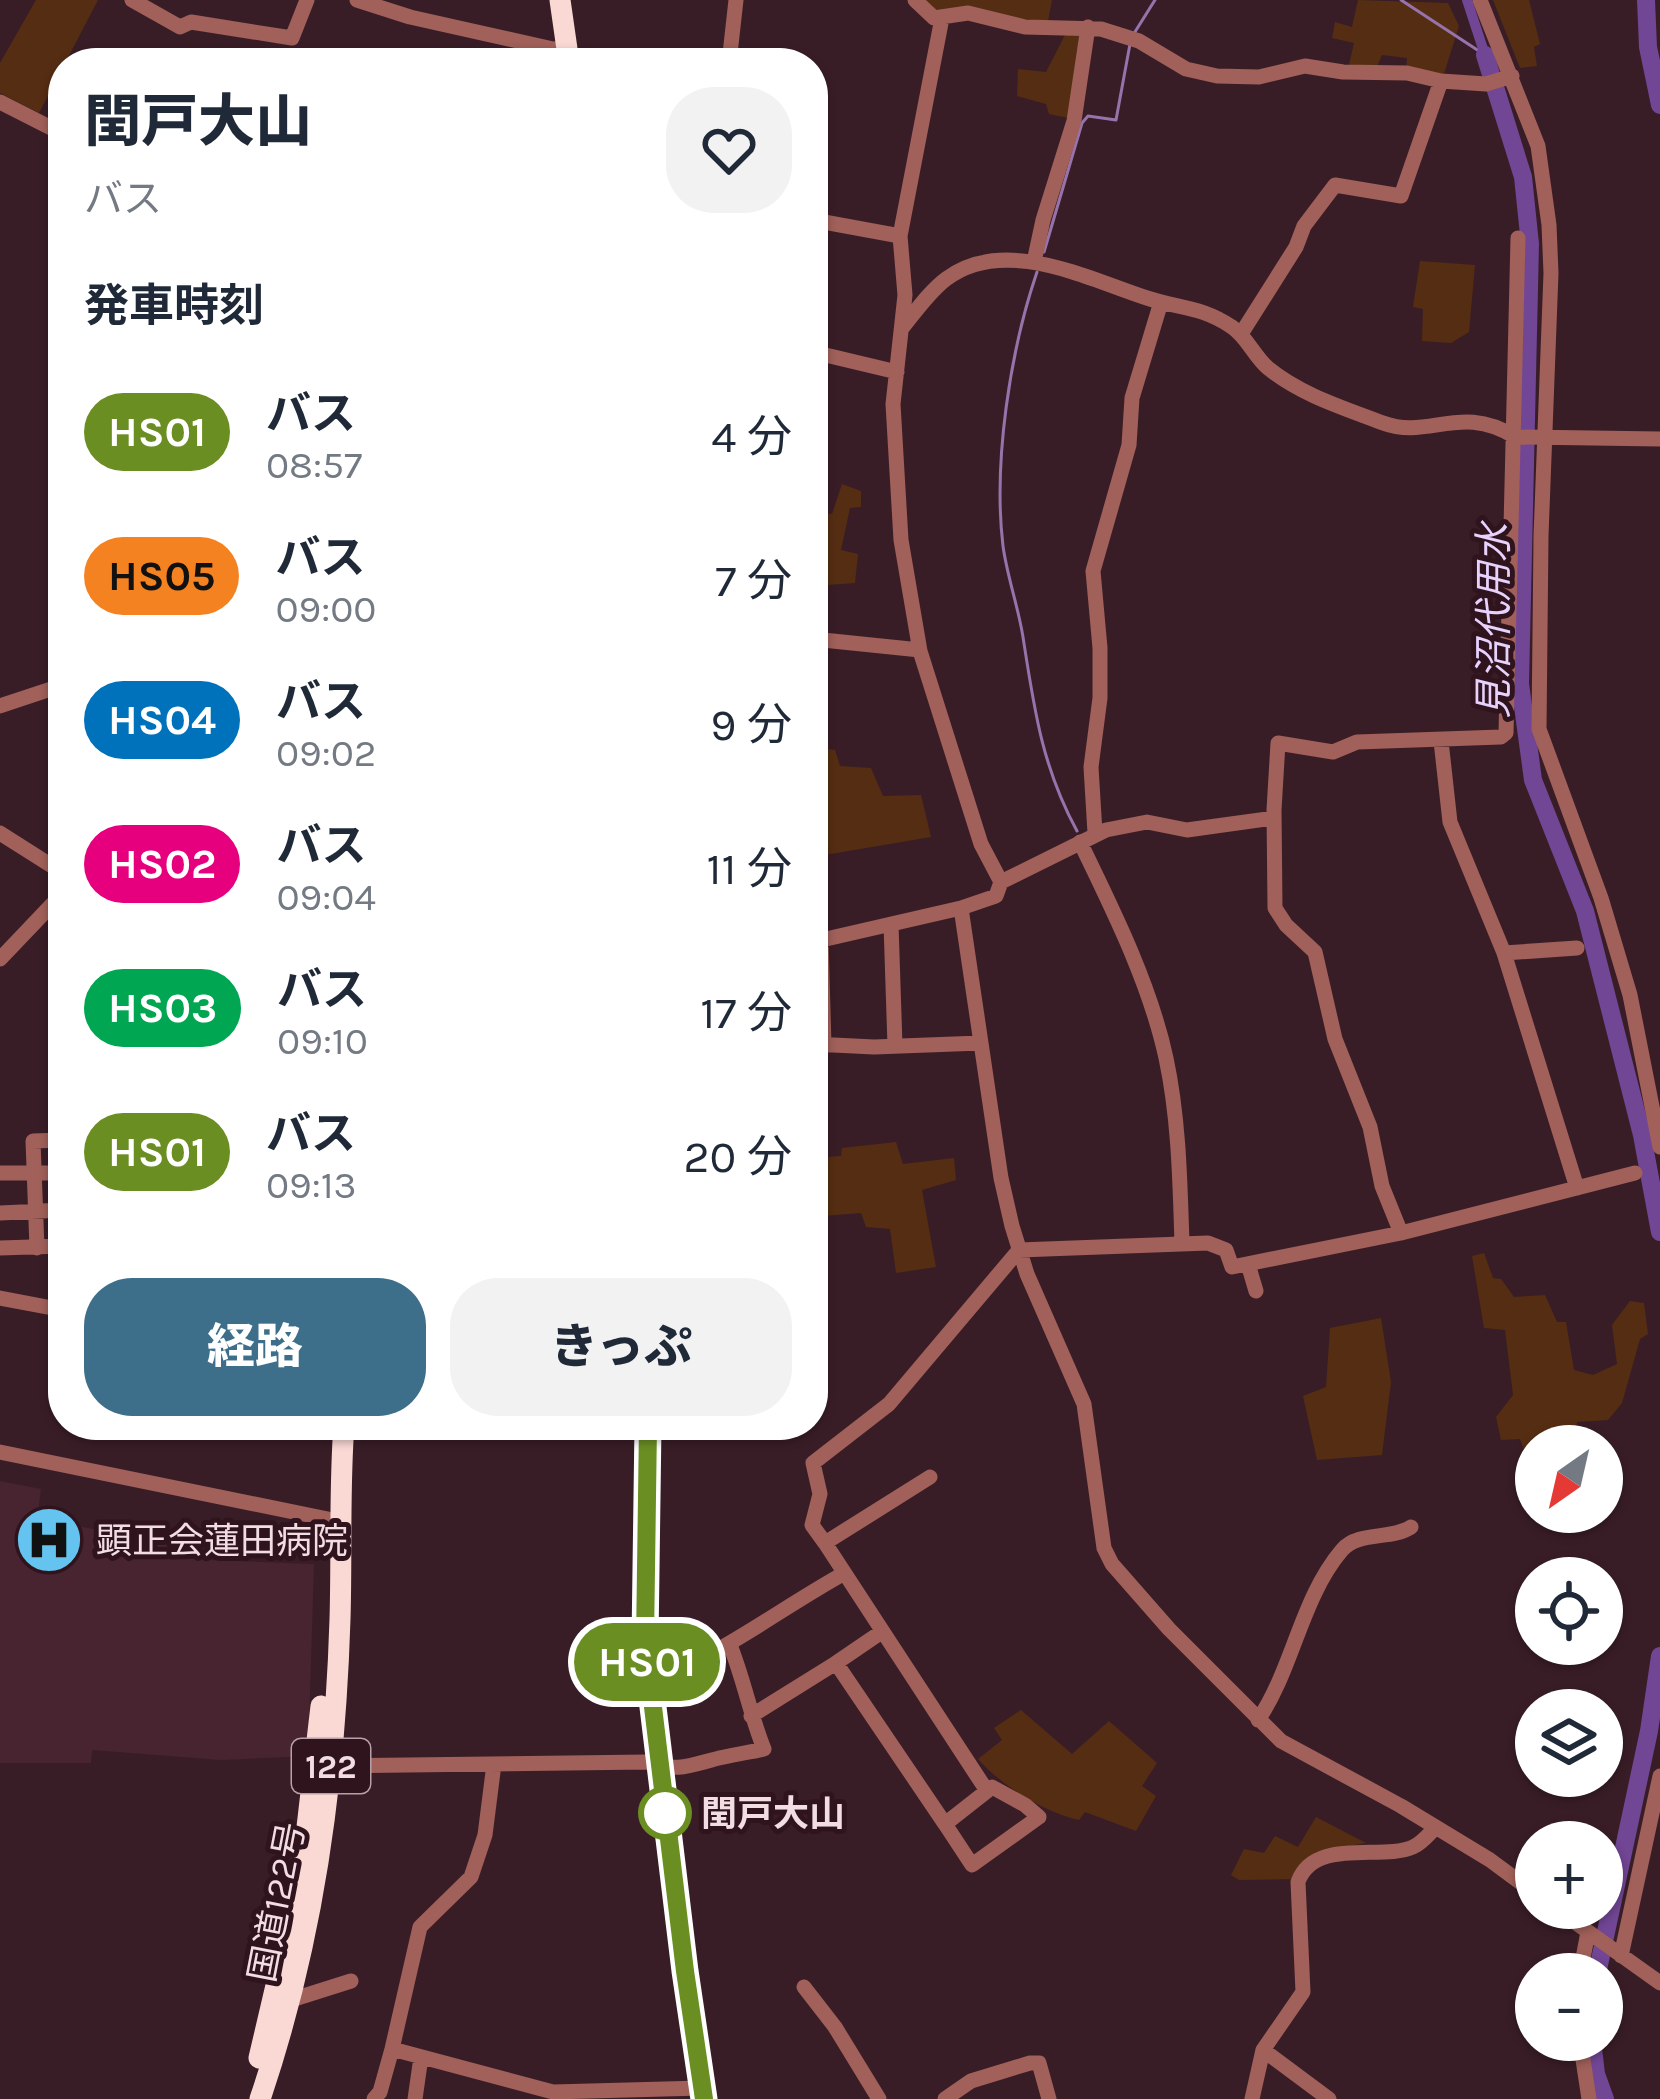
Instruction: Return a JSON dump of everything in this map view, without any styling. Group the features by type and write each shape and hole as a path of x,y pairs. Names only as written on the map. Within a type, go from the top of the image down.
{"highway":[{"path":"560,0 563,48"},
{"path":"565,48 573,0"},
{"name":"国道122号","path":"260,2099 291,2000 316,1882 330,1440"},
{"name":"国道122号","path":"247,2099 288,1946 323,1766 340,1620 344,1440"}],"main road":[{"path":"648,1440 645,1641 703,2094"}],"street":[{"path":"132,0 180,27 191,22 292,38 307,0"},
{"path":"357,0 529,48"},
{"path":"730,48 736,0"},
{"path":"915,0 926,14 942,18 968,13 1025,27 1088,27 1126,35 1198,73 1259,77 1305,66 1407,73 1441,81 1502,79"},
{"path":"1401,1233 1382,1186 1370,1127 1335,1040 1316,952 1275,908 1278,743 1334,752 1357,742 1441,741 1506,733 1526,437 1551,273 1538,146 1502,79 1480,0"},
{"path":"828,938 961,908 997,896 1001,882 981,844 920,650 901,540 893,404 905,296 900,236 942,18"},
{"path":"1034,262 1042,220 1074,121 1088,27"},
{"path":"1241,334 1297,248 1304,226 1334,185 1400,196 1441,81"},
{"path":"0,102 48,126"},
{"path":"828,223 900,236"},
{"path":"1518,238 1517,398 1526,437 1539,729 1601,898 1630,994 1660,1147"},
{"path":"903,327 940,284 967,268 1034,262 1161,302 1186,304 1241,334 1257,358 1293,386 1390,426 1460,419 1498,424 1526,437 1660,439"},
{"path":"1161,302 1132,398 1129,445 1093,571 1100,664 1088,837 1166,1059 1179,1150 1182,1244"},
{"path":"828,355 897,371"},
{"path":"828,641 920,650"},
{"path":"0,706 48,690"},
{"path":"1441,741 1450,822 1504,953 1576,1188"},
{"path":"1001,882 1088,837 1148,822 1186,830 1274,818"},
{"path":"0,833 48,863"},
{"path":"961,908 1001,1178 1018,1250 1084,1404 1104,1547 1112,1564 1281,1741 1436,1827 1515,1880"},
{"path":"0,959 48,909"},
{"path":"890,924 896,1046"},
{"path":"1504,953 1577,948"},
{"path":"828,1044 981,1042"},
{"path":"37,1248 33,1141 48,1140"},
{"path":"0,1173 48,1174"},
{"path":"987,1791 812,1525 820,1494 812,1463 890,1404 1018,1250 1208,1243 1226,1250 1232,1267 1401,1233 1634,1173"},
{"path":"0,1213 48,1211"},
{"path":"0,1248 48,1247"},
{"path":"1248,1264 1256,1291"},
{"path":"0,1298 48,1307"},
{"path":"0,1452 328,1519"},
{"path":"825,1543 930,1477"},
{"path":"1258,1720 1316,1595 1344,1547 1411,1527"},
{"path":"649,1682 730,1645 844,1574"},
{"path":"751,1716 880,1633"},
{"path":"323,1766 647,1762 672,1769 764,1749 730,1645"},
{"path":"836,1663 972,1865 1039,1817 992,1786 945,1824"},
{"path":"374,2099 392,2049 420,1927 470,1877 478,1856 494,1764"},
{"path":"1619,1953 1660,1776"},
{"path":"1252,2099 1263,2050 1303,1992 1298,1882 1302,1870 1354,1851 1398,1852 1413,1847 1436,1827"},
{"path":"1584,1929 1618,1953"},
{"path":"1585,1953 1590,1933"},
{"path":"1623,1957 1660,1983"},
{"path":"291,2000 351,1981"},
{"path":"804,1987 879,2099"},
{"path":"392,2049 526,2092 703,2094"},
{"path":"1263,2050 1329,2099"},
{"path":"416,2099 421,2056"},
{"path":"1583,2061 1589,2099"},
{"path":"945,2099 971,2081 1030,2063 1039,2063 1049,2099"}],"shaded area":[{"path":"36,0 98,0 73,48 48,48 48,96 39,113 0,93 0,63"},
{"path":"917,0 1052,0 1048,21 927,13"},
{"path":"1358,0 1448,3 1459,26 1443,77 1406,69 1407,58 1382,55 1376,69 1348,69 1354,43 1332,38 1335,22 1352,27"},
{"path":"1493,0 1529,0 1540,44 1534,47 1537,66 1520,68"},
{"path":"1067,31 1082,34 1068,118 1049,114 1046,104 1017,96 1018,69 1046,72"},
{"path":"1420,261 1475,265 1469,332 1451,343 1422,341 1423,309 1413,307"},
{"path":"842,484 861,491 861,507 850,508 841,550 858,554 855,583 828,585 828,514 832,514"},
{"path":"828,749 835,750 840,766 871,768 883,796 921,795 931,837 828,854"},
{"path":"896,1142 903,1164 954,1158 956,1180 922,1190 936,1267 896,1273 890,1229 866,1227 861,1213 828,1216 828,1157 841,1156 842,1148"},
{"path":"1484,1253 1493,1278 1501,1279 1514,1297 1545,1295 1557,1322 1566,1322 1574,1370 1593,1375 1617,1364 1612,1325 1630,1301 1644,1303 1648,1334 1640,1339 1622,1403 1608,1420 1515,1425 1515,1439 1501,1440 1496,1417 1513,1395 1505,1330 1484,1328 1472,1256"},
{"path":"1381,1318 1391,1382 1382,1455 1317,1460 1303,1396 1326,1387 1330,1328"},
{"path":"0,1481 41,1489 37,1518 103,1531 121,1528 208,1560 314,1564 308,1756 221,1760 92,1750 91,1763 0,1763"},
{"path":"1021,1710 1072,1754 1109,1721 1157,1763 1142,1786 1156,1796 1136,1831 1085,1812 1079,1820 1038,1805 978,1759 1002,1740 994,1728"},
{"path":"1316,1817 1366,1843 1315,1856 1294,1879 1239,1880 1231,1875 1244,1849 1264,1853 1275,1836 1298,1847"}],"waterway":[{"path":"1133,35 1155,0"},
{"path":"1401,0 1485,55"},
{"name":"見沼代用水","path":"1467,0 1485,55"},
{"path":"1646,0 1648,47 1660,105"},
{"path":"1044,252 1082,123 1088,116 1116,120 1130,44"},
{"name":"見沼代用水","path":"1485,55 1523,177 1530,244 1520,684 1533,780 1585,911 1642,1135 1660,1232"},
{"path":"1037,272 1006,408 1000,514 1041,737 1055,784 1077,831"},
{"name":"見沼代用水","path":"1601,1953 1649,1731 1660,1656"},
{"name":"見沼代用水","path":"1594,2061 1605,2099"}],"bus line":[{"name":"HS01","path":"648,1440 645,1641 704,2099"}],"place":[{"name":"顕正会蓮田病院","path":"49,1540"},
{"name":"閏戸大山","path":"665,1813"}]}
